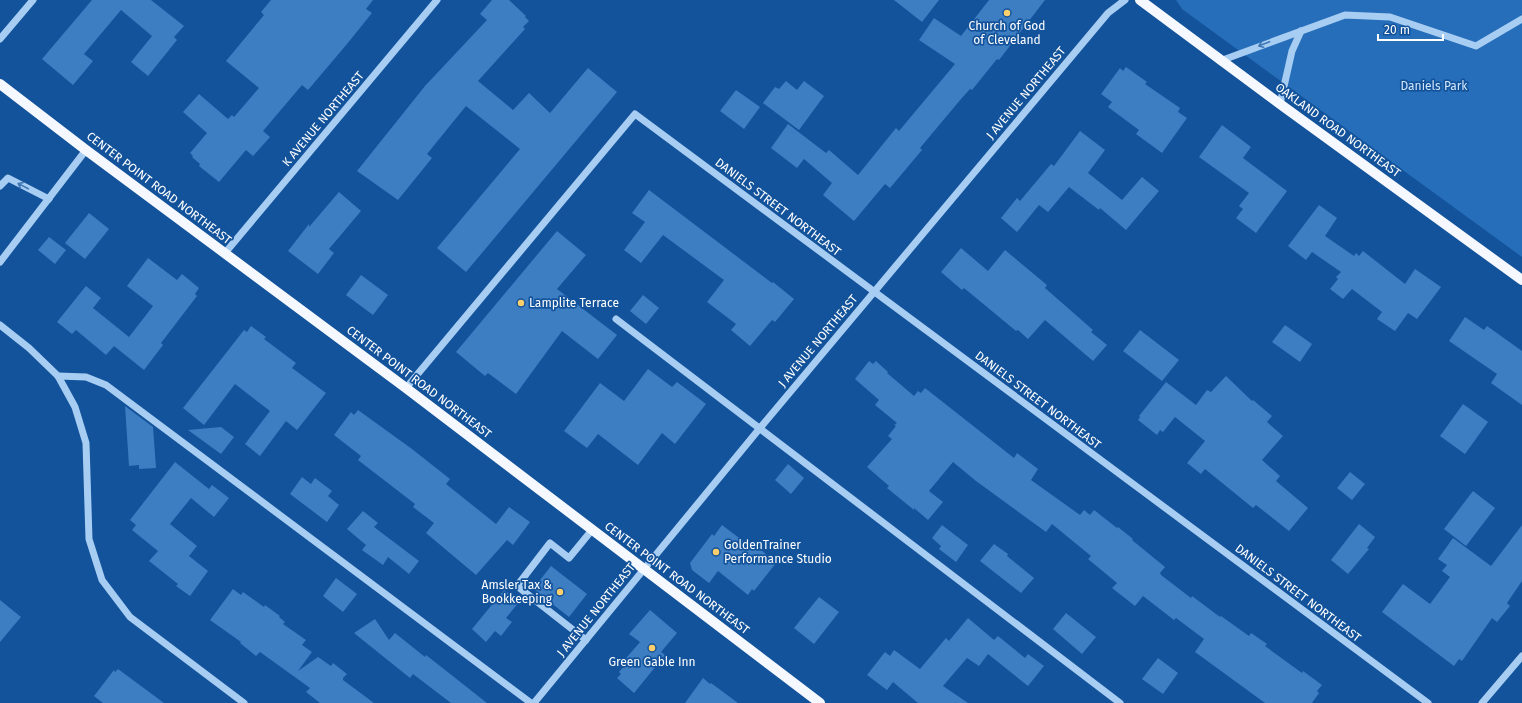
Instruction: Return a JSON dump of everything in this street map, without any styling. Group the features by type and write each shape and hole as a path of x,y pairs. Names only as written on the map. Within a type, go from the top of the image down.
{"main road":[{"name":"OAKLAND ROAD NORTHEAST","path":"1140,0 1220,61 1522,280"},
{"name":"CENTER POINT ROAD NORTHEAST","path":"0,84 86,150 406,388 643,570 820,703"}],"street":[{"path":"0,39 33,0"},
{"name":"K AVENUE NORTHEAST","path":"225,253 437,0"},
{"name":"J AVENUE NORTHEAST","path":"533,703 873,292 1108,13 1125,0"},
{"path":"1220,61 1345,15 1390,17 1476,46 1522,19"},
{"path":"1280,104 1292,51 1301,31"},
{"name":"DANIELS STREET NORTHEAST","path":"406,388 635,114 1428,703"},
{"path":"0,262 86,150"},
{"path":"0,186 8,178 49,199"},
{"path":"616,319 1120,703"},
{"path":"0,325 29,348 58,376 75,407 86,443 89,539 102,580 130,617 244,703"},
{"path":"58,376 86,377 106,385 533,703"},
{"path":"586,640 517,586 550,543 570,558 592,530"},
{"path":"1482,703 1522,656"}],"green space":[{"name":"Daniels Park","path":"1176,0 1522,0 1522,257 1182,9"}],"building":[{"path":"92,0 151,0 184,26 174,37 177,40 148,76 131,62 152,36 121,10 84,54 93,61 73,85 42,59"},
{"path":"271,0 373,0 366,9 372,13 347,44 308,90 302,85 263,131 270,137 253,156 246,150 219,182 199,166 200,164 192,157 193,156 190,153 207,133 183,112 199,94 228,119 232,115 234,117 259,88 226,61 264,15 261,12"},
{"path":"492,0 509,0 526,16 525,17 529,21 523,27 525,29 478,81 513,110 529,93 550,113 588,68 617,92 466,272 437,248 520,149 466,106 427,154 432,158 398,200 357,171 425,86 487,20 480,14"},
{"path":"894,0 939,0 922,22"},
{"path":"989,0 1045,0 999,60 997,59 972,90 970,89 961,99 920,148 922,150 890,188 885,184 854,221 823,195 832,183 804,159 797,168 771,148 788,124 826,153 829,150 858,175 896,128 899,131 955,64 919,40 934,18 961,36"},
{"path":"1126,67 1147,82 1145,84 1180,108 1178,112 1187,118 1162,153 1136,134 1139,130 1108,107 1112,102 1101,94 1120,68 1123,71"},
{"path":"786,81 797,90 804,81 824,96 799,130 763,103 775,87 779,89"},
{"path":"736,90 760,107 744,129 720,111"},
{"path":"1222,125 1251,147 1243,158 1287,191 1256,233 1236,218 1243,209 1239,206 1249,193 1199,157"},
{"path":"1080,131 1105,150 1088,173 1122,200 1142,177 1159,191 1126,230 1100,208 1099,210 1069,187 1048,212 1039,205 1017,232 1001,218 1017,198 1020,201 1051,164 1054,166"},
{"path":"649,190 794,299 775,322 772,320 750,346 731,330 736,324 707,302 724,280 663,235 641,263 624,250 645,222 632,213"},
{"path":"339,192 361,211 329,249 334,253 318,274 288,251 309,224 309,227"},
{"path":"1319,205 1337,218 1325,236 1354,256 1356,253 1359,256 1363,251 1405,284 1415,269 1441,287 1417,319 1408,313 1395,331 1377,319 1382,312 1352,289 1343,299 1330,289 1338,279 1336,277 1341,272 1312,252 1306,260 1288,246"},
{"path":"89,213 109,229 85,259 65,243"},
{"path":"557,231 586,255 557,289 617,335 598,359 562,331 516,394 488,373 485,376 456,352"},
{"path":"49,237 66,250 55,264 38,250"},
{"path":"961,248 988,271 1005,250 1047,285 1045,288 1093,330 1091,332 1107,345 1093,361 1045,320 1028,339 1018,330 1016,331 964,288 962,290 941,272"},
{"path":"148,258 177,280 182,274 199,288 195,294 197,296 161,343 163,345 144,370 114,346 106,355 76,330 72,334 57,322 86,286 101,298 93,308 129,337 153,306 127,286"},
{"path":"361,275 388,295 373,315 346,295"},
{"path":"643,295 659,308 646,324 630,311"},
{"path":"1465,317 1484,330 1487,326 1522,351 1522,405 1491,383 1497,374 1449,341"},
{"path":"1285,325 1312,344 1300,362 1272,342"},
{"path":"251,326 266,337 264,339 296,363 292,368 326,393 297,430 286,421 260,456 245,444 270,411 235,384 204,425 183,408 244,330 247,332"},
{"path":"1140,330 1179,360 1162,381 1123,351"},
{"path":"869,361 873,364 876,361 888,372 887,373 914,396 918,391 921,393 925,388 1014,458 1017,453 1038,469 1031,480 1080,515 1084,510 1090,515 1094,510 1117,528 1118,527 1165,567 1160,573 1161,575 1191,598 1192,596 1249,636 1251,633 1267,644 1265,646 1302,673 1303,671 1322,685 1317,691 1319,693 1312,703 1265,703 1195,652 1204,639 1176,618 1174,620 1143,596 1135,606 1112,588 1117,583 1088,559 1091,556 1052,524 1046,532 976,481 953,462 929,491 943,502 928,520 914,508 914,510 887,488 889,486 867,467 892,439 888,436 896,426 894,425 897,423 875,405 879,400 855,379"},
{"path":"648,369 672,387 677,382 706,404 675,444 662,433 638,465 598,434 587,448 564,431 600,383 624,401"},
{"path":"1226,376 1252,401 1253,400 1272,416 1267,422 1283,436 1262,460 1280,476 1276,481 1308,508 1289,531 1256,505 1253,508 1205,469 1201,474 1187,463 1205,441 1175,417 1163,432 1160,430 1157,435 1138,420 1140,417 1139,416 1166,382 1196,405 1207,390 1211,392"},
{"path":"1463,404 1488,422 1465,454 1440,436"},
{"path":"125,406 153,427 156,468 139,469 139,465 129,466"},
{"path":"358,410 412,449 450,479 446,484 496,524 509,507 530,522 513,545 507,540 476,575 426,533 434,523 413,507 415,504 358,460 361,456 334,435 351,412 354,415"},
{"path":"221,427 234,437 221,454 188,430"},
{"path":"175,462 209,489 212,485 229,498 214,517 191,498 170,524 197,546 189,556 208,571 190,596 176,586 178,584 149,561 158,551 132,530 136,525 130,520"},
{"path":"788,464 804,478 791,494 775,480"},
{"path":"1350,472 1365,484 1352,500 1337,488"},
{"path":"302,477 311,484 315,478 332,491 328,496 339,505 327,522 290,494"},
{"path":"1473,491 1495,508 1466,546 1444,529"},
{"path":"363,511 378,523 374,527 419,561 409,574 388,557 383,565 362,550 366,545 347,529"},
{"path":"1359,524 1375,537 1367,548 1369,549 1348,574 1331,560"},
{"path":"722,525 755,550 759,548 776,563 754,591 752,589 748,595 718,571 709,583 692,570 690,563 712,534 714,536"},
{"path":"942,525 968,545 956,562 939,549 941,546 932,538"},
{"path":"1522,525 1522,581 1507,603 1510,606 1497,622 1492,618 1462,661 1459,659 1454,666 1382,612 1403,584 1430,604 1450,577 1442,571 1447,565 1438,559 1453,538 1491,566"},
{"path":"994,544 1008,554 1007,556 1034,578 1021,593 980,561"},
{"name":"Amsler Tax & Bookkeeping","path":"551,566 587,594 569,617 533,589"},
{"path":"336,578 357,594 343,612 323,596"},
{"path":"233,589 241,595 243,592 264,607 265,605 280,616 279,617 285,622 283,624 306,640 302,645 312,652 298,671 318,657 331,666 333,663 347,674 343,680 374,703 320,703 306,692 310,688 260,652 256,656 240,643 241,642 210,620"},
{"path":"504,590 519,602 506,618 512,622 501,636 495,631 486,642 472,629"},
{"path":"819,597 839,612 814,644 794,628"},
{"path":"0,600 21,617 0,642"},
{"name":"Green Gable Inn","path":"650,610 677,633 661,652 665,655 634,693 617,678 621,674 619,672 624,666 621,664 640,642 629,634"},
{"path":"1066,613 1096,637 1082,654 1053,629"},
{"path":"968,618 994,640 998,636 1025,658 1028,654 1044,666 1028,686 988,654 979,666 967,658 943,686 968,703 918,703 893,682 887,690 867,675 885,652 890,656 894,650 920,669 946,638 949,641"},
{"path":"375,619 389,640 395,633 425,657 426,655 487,703 451,703 413,674 410,678 354,633"},
{"path":"1158,658 1178,673 1163,694 1142,679"},
{"path":"118,669 164,703 103,703 94,696 114,670 115,672"},
{"path":"703,678 710,684 711,683 738,703 685,703"}],"place":[{"name":"Church of God of Cleveland","path":"1007,13"},
{"name":"Lamplite Terrace","path":"521,303"},
{"name":"GoldenTrainer Performance Studio","path":"716,552"},
{"name":"Amsler Tax & Bookkeeping","path":"560,592"},
{"name":"Green Gable Inn","path":"652,648"}]}
